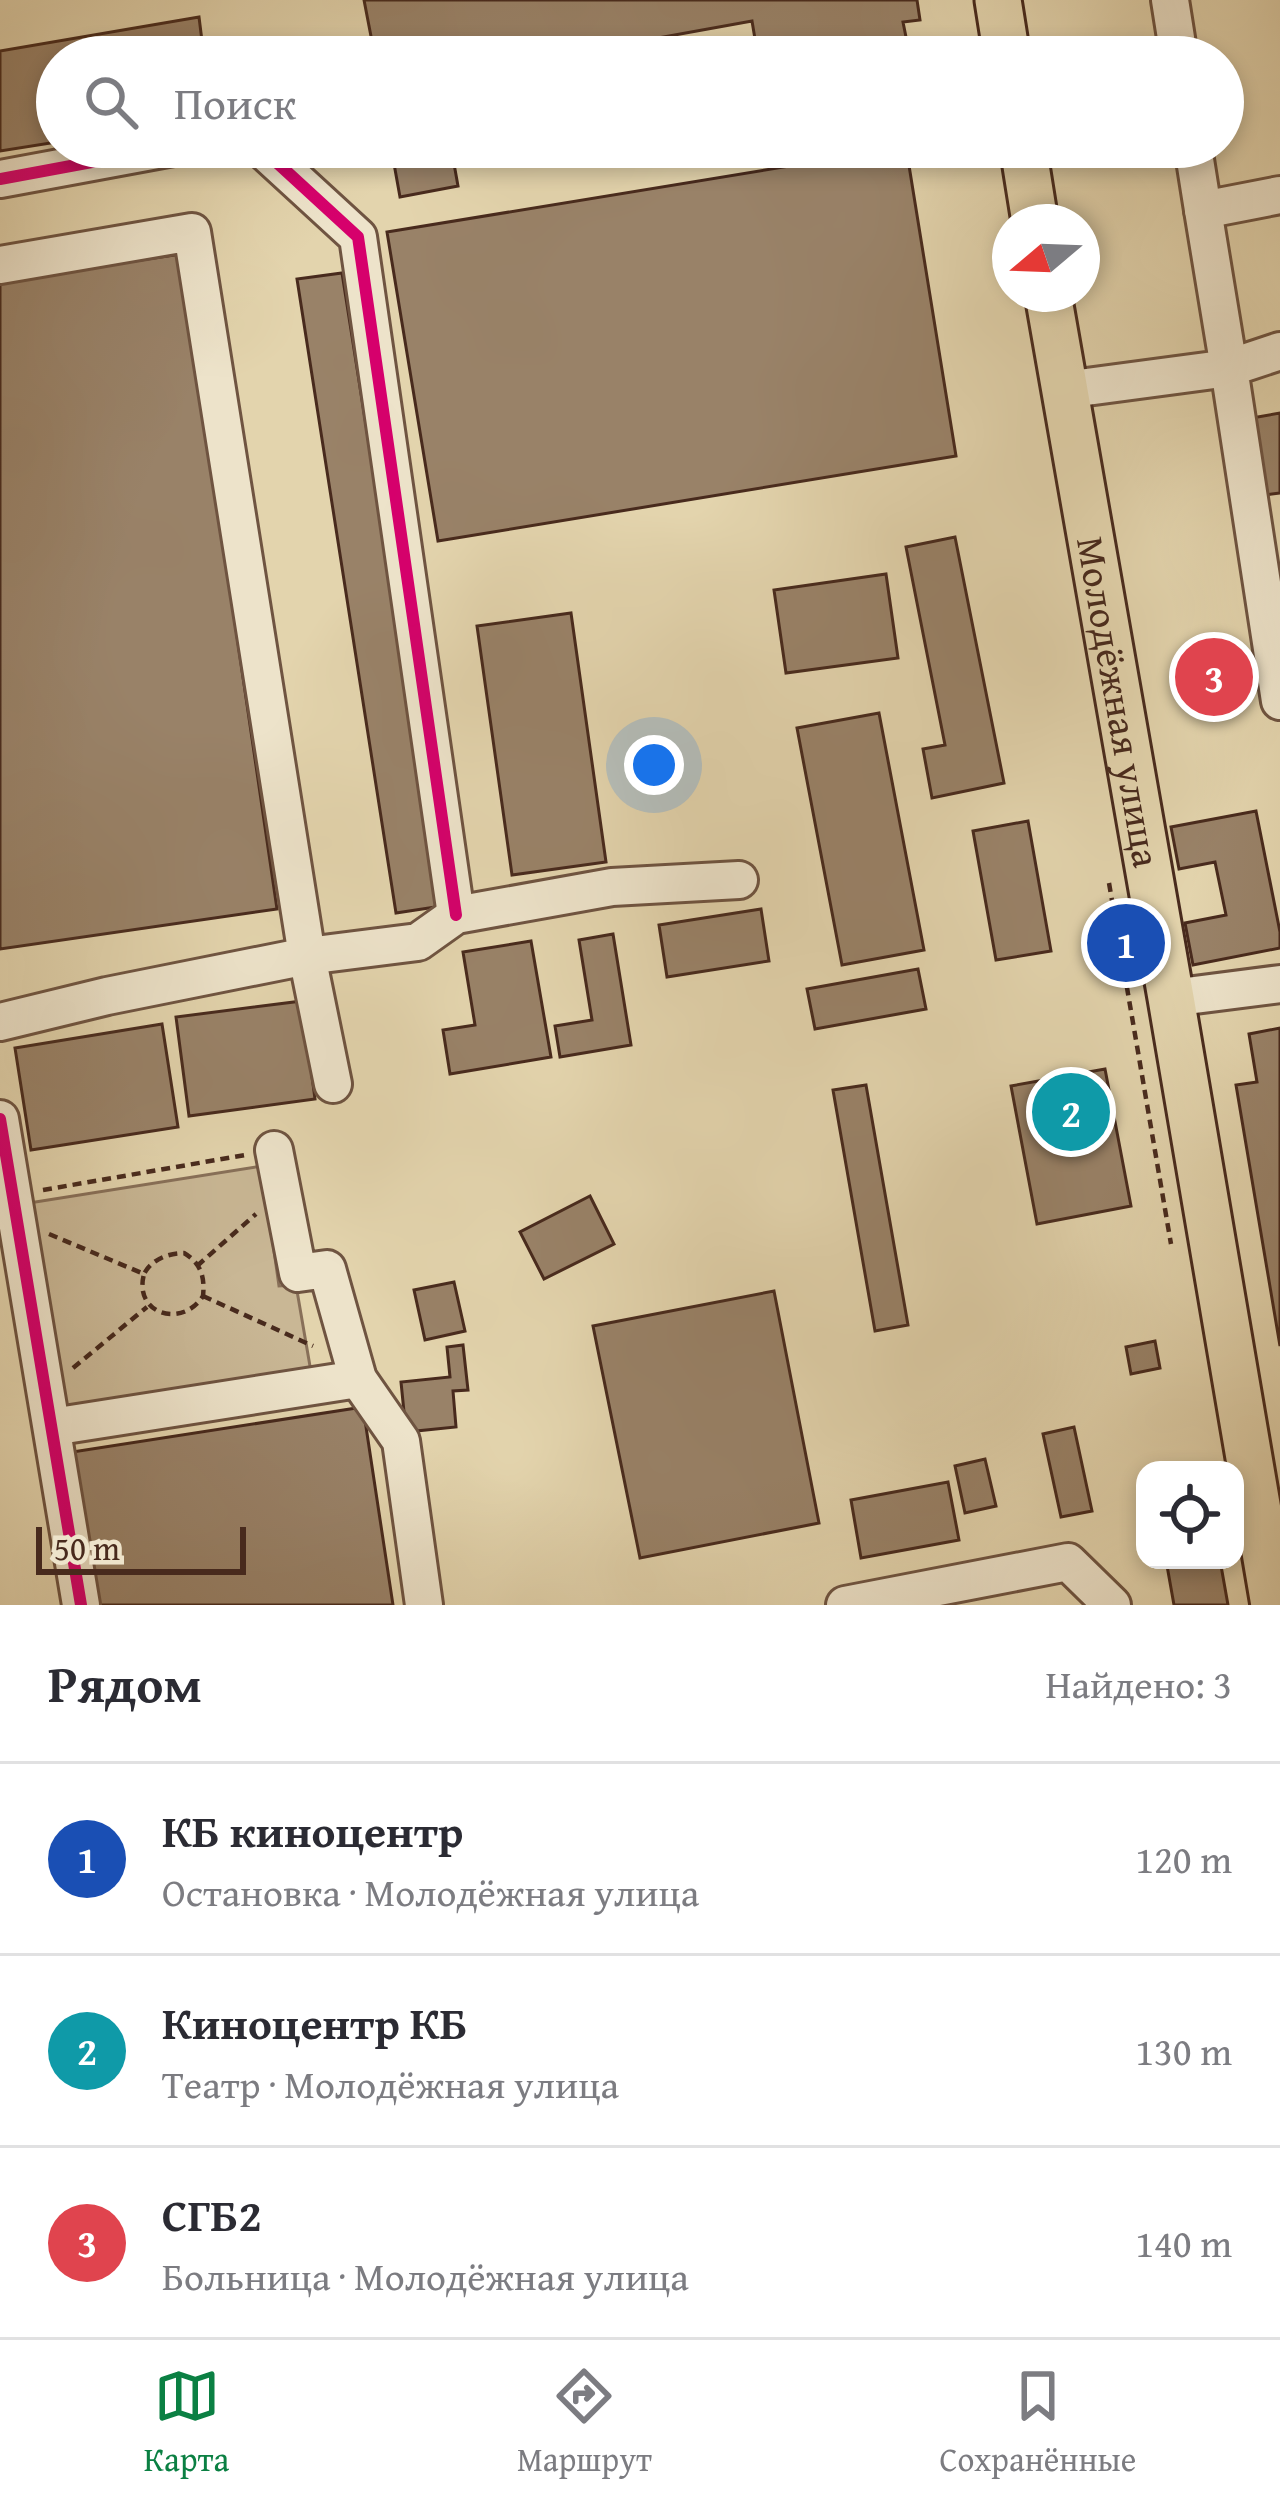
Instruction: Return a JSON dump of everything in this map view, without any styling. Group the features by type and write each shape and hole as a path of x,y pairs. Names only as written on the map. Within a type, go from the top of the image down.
{"main road":[{"path":"998,0 1004,36"},
{"path":"1026,168 1032,204"},
{"name":"Молодёжная улица","path":"1051,312 1274,1605"}],"street":[{"path":"1170,0 1176,36"},
{"path":"0,179 59,168"},
{"path":"283,168 358,238 456,915"},
{"path":"1196,168 1280,701"},
{"path":"1203,210 1280,195"},
{"path":"0,265 192,232 307,956 334,1084"},
{"path":"1064,390 1229,368 1280,351"},
{"path":"0,1022 107,995 307,956 418,942 456,915 612,887 739,880"},
{"path":"1172,998 1280,984"},
{"path":"0,1119 81,1605"},
{"path":"274,1150 298,1273 327,1269 356,1372 401,1442 424,1605"},
{"path":"48,1409 356,1372"},
{"path":"868,1603 1067,1562 1112,1605"}],"path":[{"path":"1109,883 1171,1244"},
{"path":"15,1207 274,1150"},
{"path":"197,1266 282,1192"},
{"path":"15,1207 144,1274"},
{"path":"173,1253 184,1253 197,1266 202,1270 203,1296 192,1311 163,1314 149,1305 141,1284 148,1266 173,1253"},
{"path":"203,1296 356,1372"},
{"path":"48,1409 149,1305"}],"shaded area":[{"path":"262,1166 279,1286 296,1285 311,1372 61,1408 29,1203"}],"building":[{"path":"364,0 917,0 920,20 903,22 906,36 754,36 752,21 669,36 371,36"},
{"path":"199,17 201,36 88,36"},
{"path":"36,45 36,145 0,151 0,51"},
{"path":"395,168 455,168 458,186 400,197"},
{"path":"778,168 909,168 956,456 438,541 387,232"},
{"path":"181,254 277,909 0,949 0,281"},
{"path":"342,273 442,906 396,913 297,279"},
{"path":"1280,413 1280,493 1265,495 1252,418"},
{"path":"955,537 1004,783 932,798 923,749 945,745 906,547"},
{"path":"886,574 898,658 786,673 774,590"},
{"path":"571,613 606,862 512,875 477,626"},
{"path":"879,713 924,950 842,965 797,728"},
{"path":"1256,811 1280,948 1193,965 1185,923 1226,915 1215,862 1179,869 1171,827"},
{"path":"1028,821 1051,951 996,960 973,831"},
{"path":"761,909 769,961 667,977 659,925"},
{"path":"613,934 631,1045 560,1057 555,1026 592,1020 579,940"},
{"path":"531,941 551,1057 450,1074 443,1030 475,1025 463,952"},
{"path":"918,969 926,1009 815,1029 807,989"},
{"path":"302,1001 315,1099 189,1116 176,1017"},
{"path":"162,1024 178,1127 31,1150 15,1048"},
{"path":"1280,1028 1280,1346 1236,1085 1257,1082 1249,1034"},
{"path":"1105,1069 1131,1206 1037,1224 1011,1086"},
{"path":"866,1085 908,1325 875,1331 833,1090"},
{"path":"590,1196 614,1244 544,1279 520,1232"},
{"path":"454,1282 465,1331 425,1340 414,1290"},
{"path":"774,1291 819,1523 640,1558 593,1326"},
{"path":"1155,1341 1160,1368 1131,1374 1126,1347"},
{"path":"463,1345 468,1390 453,1391 456,1427 406,1432 401,1382 450,1377 447,1347"},
{"path":"363,1407 393,1605 90,1605 66,1453"},
{"path":"1074,1427 1092,1511 1061,1517 1043,1434"},
{"path":"985,1459 996,1506 965,1513 955,1466"},
{"path":"948,1482 959,1540 861,1558 851,1500"},
{"path":"1168,1569 1222,1569 1228,1605 1174,1605"}],"cycle path":[{"path":"0,179 59,168"},
{"path":"283,168 358,237 456,915"},
{"path":"0,1119 81,1605"}],"place":[{"name":"СГБ2","path":"1214,677"},
{"name":"КБ киноцентр","path":"1126,943"},
{"name":"Киноцентр КБ","path":"1071,1112"}]}
